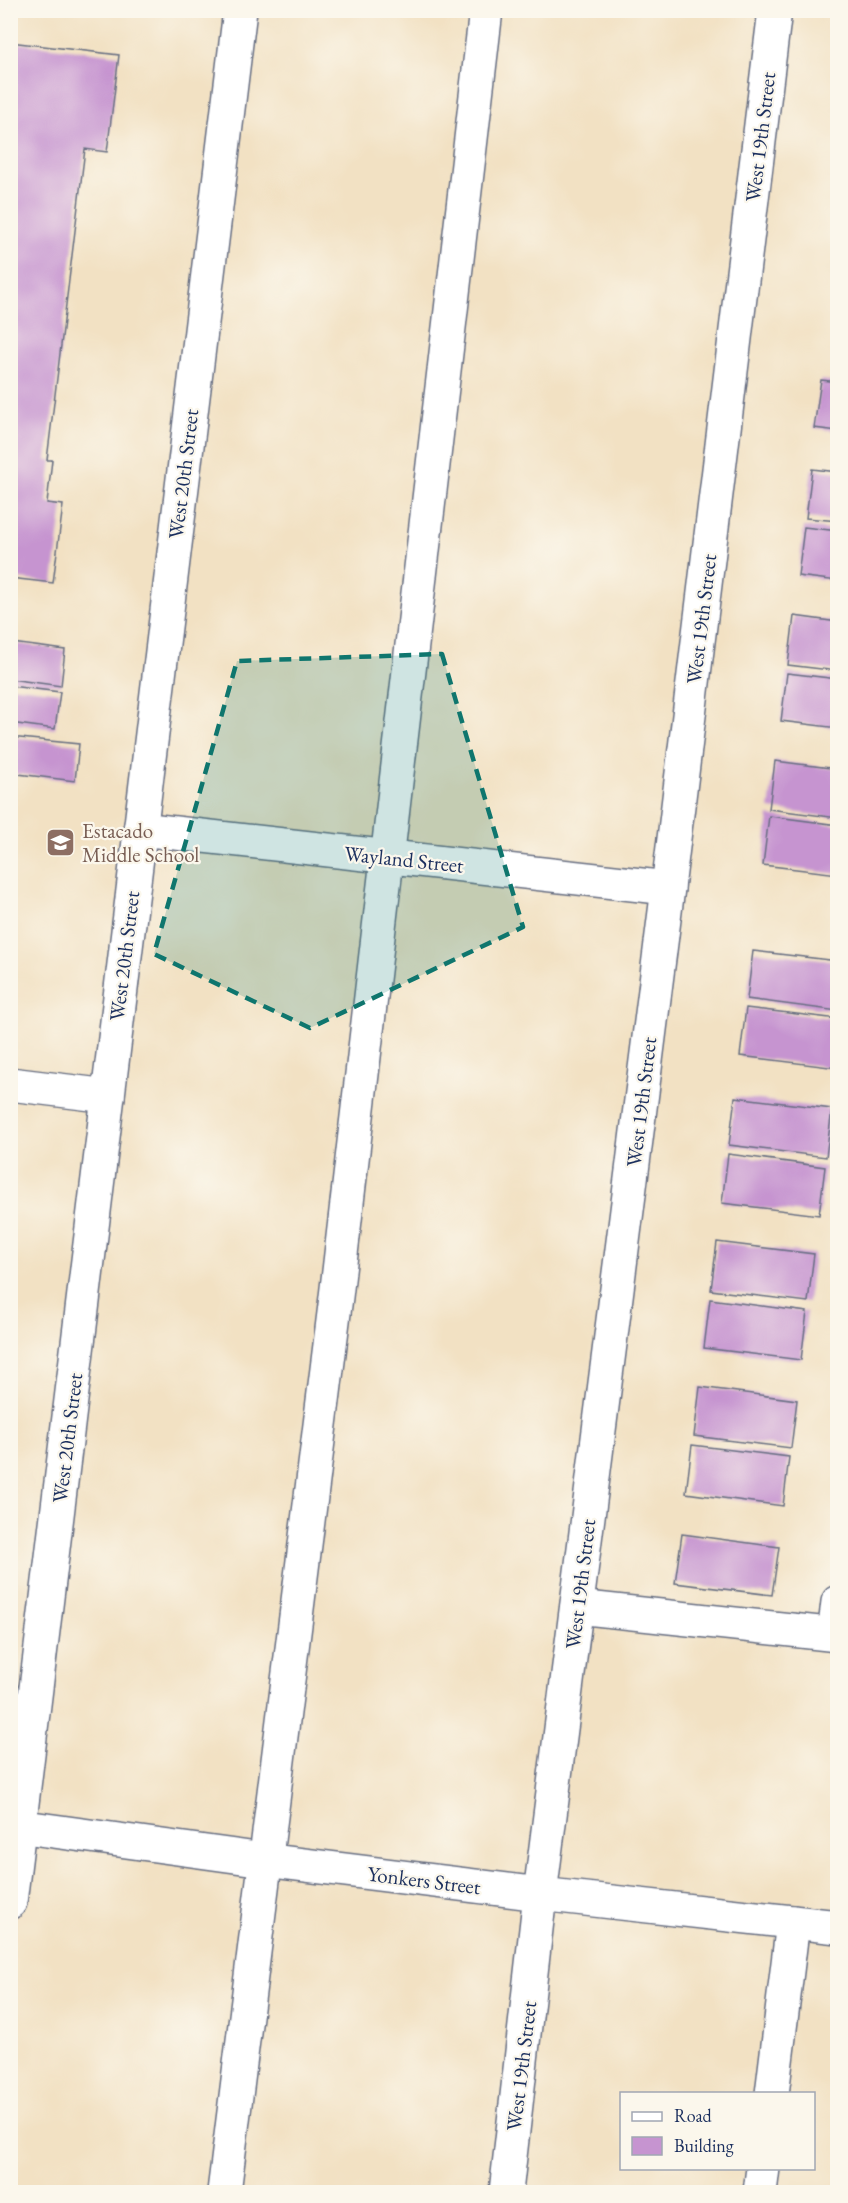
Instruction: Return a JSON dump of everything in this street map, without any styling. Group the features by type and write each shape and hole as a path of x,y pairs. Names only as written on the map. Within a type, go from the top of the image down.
{"street":[{"name":"West 20th Street","path":"10,1902 15,1826 108,1096 240,10"},
{"path":"224,2193 336,1297 486,10"},
{"name":"West 19th Street","path":"506,2193 540,1894 668,888 775,10"},
{"name":"Wayland Street","path":"140,829 668,888"},
{"path":"10,1084 108,1096"},
{"path":"577,1607 836,1635 837,1602"},
{"name":"Yonkers Street","path":"15,1826 540,1894 837,1927"},
{"path":"772,2092 793,1922"},
{"path":"760,2193 763,2170"}],"highlighted area":[{"path":"442,654 523,927 310,1028 154,954 237,661"}],"building":[{"path":"10,42 119,55 107,152 85,149 47,460 52,460 47,503 63,505 53,583 10,578"},
{"path":"821,380 838,382 838,431 814,428"},
{"path":"812,469 838,472 838,521 806,518"},
{"path":"804,527 838,531 838,581 798,576"},
{"path":"794,616 838,622 838,671 788,665"},
{"path":"12,643 65,650 61,686 10,679"},
{"path":"787,673 838,679 838,728 781,721"},
{"path":"10,686 60,692 55,729 10,723"},
{"path":"10,737 79,744 75,781 10,773"},
{"path":"775,761 838,769 838,818 769,809"},
{"path":"769,816 838,825 838,874 763,865"},
{"path":"753,951 838,961 838,1011 747,999"},
{"path":"746,1008 838,1019 837,1068 740,1056"},
{"path":"735,1097 832,1109 826,1157 729,1145"},
{"path":"728,1154 825,1167 819,1215 722,1203"},
{"path":"717,1242 814,1254 808,1302 711,1290"},
{"path":"710,1299 807,1312 801,1360 704,1348"},
{"path":"700,1387 797,1400 791,1448 694,1436"},
{"path":"692,1445 789,1457 783,1506 686,1493"},
{"path":"682,1534 779,1547 772,1595 675,1583"}],"place":[{"name":"Estacado Middle School","path":"61,842"}]}
